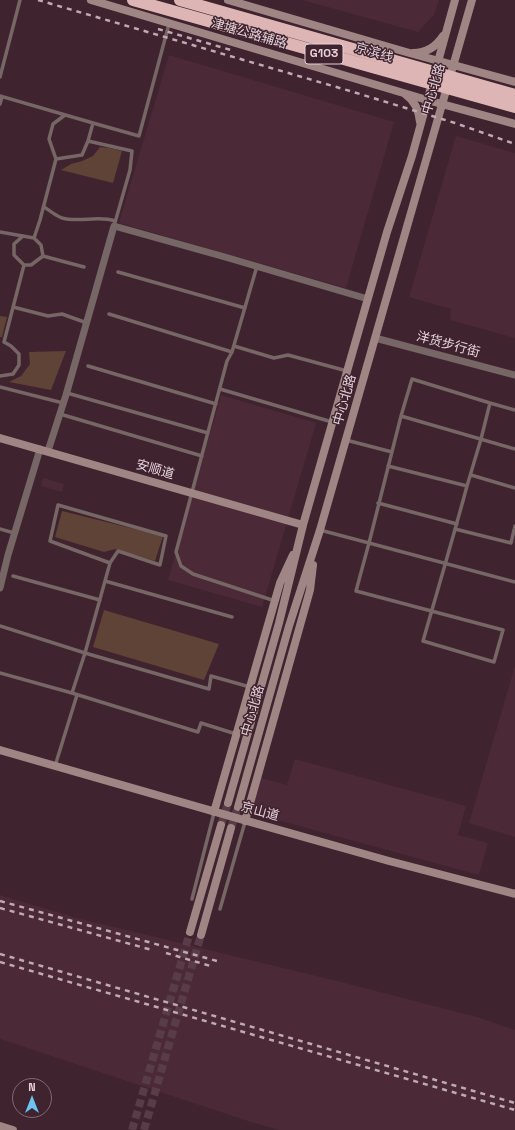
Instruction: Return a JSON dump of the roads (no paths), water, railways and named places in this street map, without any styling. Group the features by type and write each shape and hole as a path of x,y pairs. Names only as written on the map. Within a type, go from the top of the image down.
{"highway":[{"name":"京滨线","path":"133,0 515,108"},
{"name":"京滨线","path":"180,0 515,95"}],"main road":[{"name":"津塘公路辅路","path":"91,0 427,100 515,124"},
{"name":"津塘公路辅路","path":"228,0 437,61 515,82"},
{"name":"中心北路","path":"228,803 279,623 303,525 387,232 412,156 455,0"},
{"name":"中心北路","path":"238,807 289,626 315,547 346,440 433,134 440,103 472,0"},
{"path":"406,52 420,52 430,49 441,40 447,28"},
{"path":"406,52 422,63 433,77 440,103"},
{"path":"397,90 409,97 416,105 420,116 419,129"},
{"name":"安顺道","path":"0,438 303,525"},
{"path":"214,812 280,584 299,542"},
{"path":"246,821 310,590 315,547"},
{"name":"京山道","path":"0,750 389,861 515,894"},
{"path":"190,932 221,825"},
{"path":"201,935 231,828"},
{"path":"0,1126 13,1130"}],"street":[{"path":"0,588 1,578 15,533 44,450 60,414 67,392 115,223 368,299"},
{"name":"洋货步行街","path":"375,338 515,375"}],"lane":[{"path":"0,77 20,0"},
{"path":"0,104 1,96 139,136 170,23"},
{"path":"34,238 44,207 56,159 49,139 53,124 65,115"},
{"path":"56,159 82,155 93,123"},
{"path":"44,207 62,218 83,220 108,218 115,223 130,170 132,151 88,141"},
{"path":"0,232 34,238 41,245 43,256"},
{"path":"23,236 14,244 14,255 24,265 31,265 43,256"},
{"path":"43,256 84,267"},
{"path":"0,382 1,377 12,374 19,365 19,354 11,346 2,343 24,265"},
{"path":"257,266 234,346 227,361 176,552 181,566 193,574 275,601"},
{"path":"118,272 245,308"},
{"path":"13,307 48,316 62,314 87,322"},
{"path":"109,314 232,352"},
{"path":"234,346 274,358 288,355 348,371"},
{"path":"88,366 216,404"},
{"path":"490,403 481,439 467,486 432,611 423,641 494,662 503,630 432,611 356,591 400,416 412,379 515,410"},
{"path":"0,387 63,403"},
{"path":"220,389 333,423"},
{"path":"67,392 208,433"},
{"path":"60,414 202,456"},
{"path":"400,416 515,449"},
{"path":"346,440 392,452"},
{"path":"388,466 467,486"},
{"path":"470,476 515,488"},
{"path":"378,503 510,543 515,526"},
{"path":"72,693 85,653 110,563 118,551 160,565 166,536 58,505 50,541 110,563"},
{"path":"0,529 15,533"},
{"path":"320,530 515,582"},
{"path":"13,576 100,600"},
{"path":"105,581 232,617"},
{"path":"0,626 85,653 209,689 212,676 250,687"},
{"path":"0,673 72,693 198,732 201,723 236,734"},
{"path":"55,766 77,695"},
{"path":"192,898 214,812"},
{"path":"220,909 246,821"}],"tunnel":[{"path":"221,825 228,803"},
{"path":"231,828 238,807"},
{"path":"132,1130 190,932"},
{"path":"144,1130 201,935"}],"railway":[{"path":"38,0 350,91 455,123 515,144"},
{"path":"158,29 231,50"},
{"path":"0,901 217,961"},
{"path":"0,908 152,950"},
{"path":"166,953 214,967"},
{"path":"0,954 515,1103"},
{"path":"0,962 515,1110"}]}
